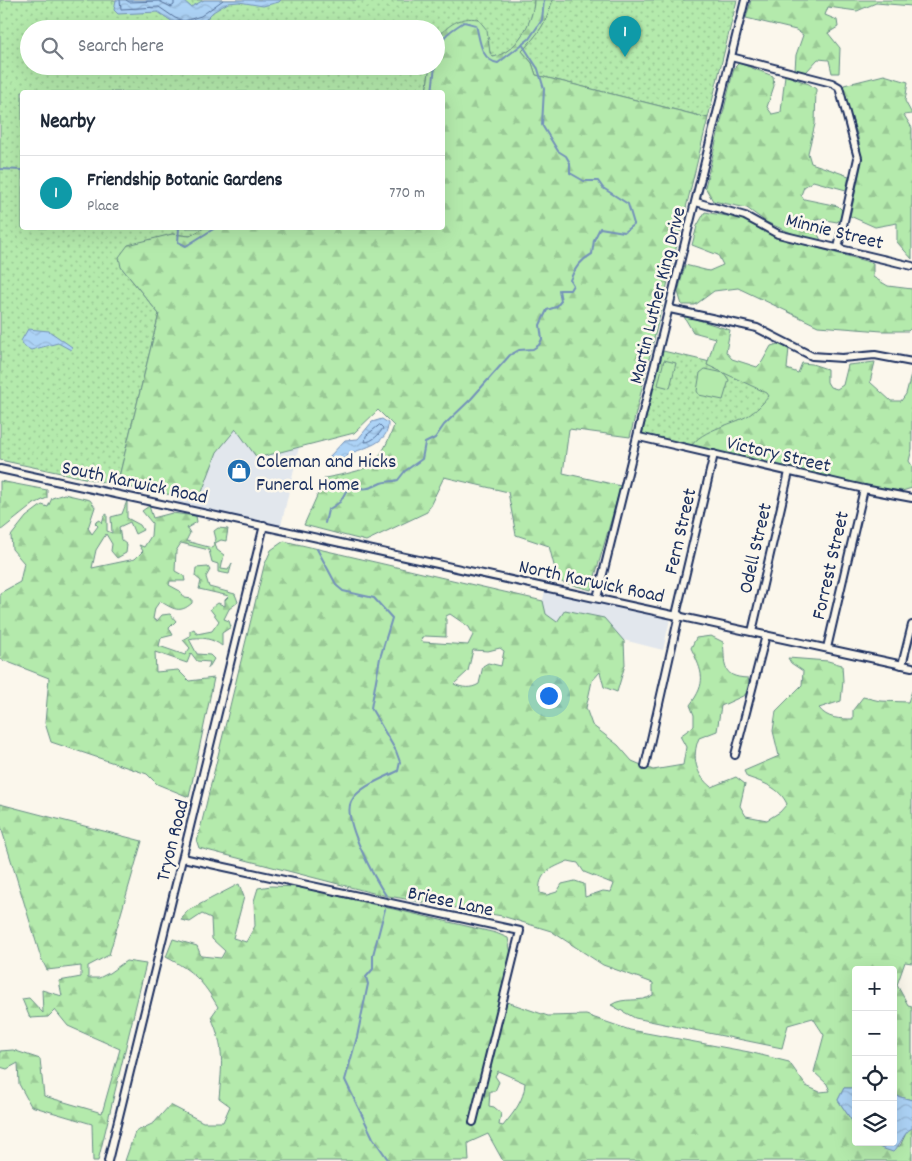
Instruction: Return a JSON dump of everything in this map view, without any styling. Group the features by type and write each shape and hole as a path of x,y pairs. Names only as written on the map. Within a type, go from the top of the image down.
{"street":[{"name":"Martin Luther King Drive","path":"597,598 745,0"},
{"path":"731,57 832,83 839,87 858,158 838,248"},
{"name":"Minnie Street","path":"696,202 745,216 778,234 912,266"},
{"path":"670,309 758,328 812,356 842,358 876,355 912,362"},
{"name":"Victory Street","path":"638,437 864,489 912,498"},
{"name":"Fern Street","path":"645,766 714,454"},
{"name":"South Karwick Road","path":"0,469 264,525"},
{"name":"Odell Street","path":"752,632 789,472"},
{"name":"Forrest Street","path":"827,648 864,489"},
{"name":"North Karwick Road","path":"264,525 912,668"},
{"name":"Tryon Road","path":"108,1161 184,858 264,525"},
{"path":"902,665 912,625"},
{"path":"735,755 766,635"},
{"name":"Briese Lane","path":"184,858 520,931 473,1122"}],"shaded area":[{"path":"202,388 307,412 281,526 176,502"},
{"path":"545,591 670,619 663,650 572,627 538,622"}],"green space":[{"path":"0,0 534,0 531,18 522,35 509,50 493,57 488,48 489,38 445,32 445,20 20,20 20,75 429,75 426,90 20,90 20,230 200,230 190,236 172,234 121,267 159,314 117,485 0,460"},
{"path":"534,0 552,0 548,15 541,28 522,51 532,63 536,75 708,118 630,437 569,429 563,473 621,486 591,590 558,581 549,546 516,535 508,492 444,477 427,512 366,541 304,525 325,478 362,469 377,459 394,426 378,410 354,433 257,458 236,429 217,452 199,500 117,485 159,314 121,267 119,257 128,245 172,234 190,236 200,230 445,230 445,90 426,90 429,75 445,75 445,30 460,20 478,19 487,30 490,53 493,57 501,54 516,43 527,26"},
{"path":"552,0 737,0 708,118 536,75 532,63 522,51 541,27 548,15"},
{"path":"751,0 912,0 912,6 876,3 857,11 828,7 825,15 837,20 838,27 828,33 840,48 839,73 832,73 829,60 818,59 806,72 795,70 796,55 803,35 796,30 746,18"},
{"path":"739,63 773,76 774,86 767,107 772,114 781,112 785,75 809,84 816,89 815,124 808,153 811,163 849,176 846,190 813,181 804,187 801,195 804,199 838,206 842,210 842,218 837,222 820,219 814,221 814,227 822,242 803,238 766,222 747,208 713,201 705,187 734,68"},
{"path":"884,75 908,82 905,101 912,114 904,115 912,128 912,259 897,242 897,223 875,227 850,216 862,162 858,137 842,89 844,85"},
{"path":"705,212 749,220 780,238 873,263 873,277 888,286 912,289 912,327 908,331 882,331 818,326 738,288 714,291 695,305 682,305 678,292 685,265 709,271 723,265 718,255 692,245 697,226"},
{"path":"683,315 730,330 726,352 732,359 757,367 771,346 778,344 789,348 787,369 798,373 802,363 827,369 827,382 830,387 837,389 843,385 848,365 875,362 870,382 891,401 901,401 906,394 912,371 912,449 909,461 912,466 912,488 902,491 858,485 691,447 702,436 711,431 746,417 769,396 767,393 707,365 715,338 693,332"},
{"path":"663,351 779,378 758,462 642,434"},
{"path":"664,360 676,363 670,388 658,385"},
{"path":"705,369 724,373 729,380 723,400 699,395 697,391 700,373"},
{"path":"0,481 47,490 47,498 34,504 0,531"},
{"path":"64,494 90,500 95,507 88,528 92,534 98,526 95,523 100,520 102,523 104,516 107,514 107,531 112,533 111,517 122,514 127,501 127,518 140,525 143,530 135,534 130,522 119,527 121,540 127,545 126,553 117,558 111,551 112,544 106,534 96,550 92,568 135,559 143,551 139,545 144,547 151,536 152,523 142,511 149,506 153,518 172,513 196,516 197,522 187,528 190,533 186,541 212,548 216,539 214,531 218,528 228,529 226,541 221,540 215,543 217,550 224,555 221,569 228,570 232,563 229,574 218,572 218,564 212,562 209,550 181,543 176,551 175,571 184,576 185,581 170,581 169,585 180,591 185,598 192,599 192,603 184,608 176,609 160,601 155,608 153,619 157,621 162,615 170,614 176,621 169,628 173,635 161,638 159,646 185,655 190,648 183,640 190,636 190,631 194,629 197,634 212,631 219,621 210,609 218,603 225,606 225,600 229,596 199,589 201,581 195,576 196,568 208,567 210,570 206,577 209,587 235,594 238,602 229,609 224,619 229,621 231,627 222,633 222,646 207,639 189,639 197,654 210,655 214,659 208,669 210,662 197,661 191,653 187,663 155,652 156,672 178,670 189,681 214,678 189,797 157,784 147,774 51,742 45,723 49,678 0,659 0,593 20,582 24,563 12,549 11,536 26,517 42,505 48,507 52,498"},
{"path":"284,541 543,601 546,614 557,622 565,610 604,618 624,641 625,665 617,692 604,687 600,672 592,681 586,708 592,725 618,745 632,761 653,770 683,765 686,747 680,736 694,726 694,715 690,705 701,683 698,664 691,648 696,638 711,636 723,642 728,672 732,675 748,678 750,686 745,695 721,706 717,731 699,738 695,759 702,777 711,787 736,777 745,784 740,806 746,816 767,820 780,812 787,804 780,793 765,784 747,777 744,771 779,756 773,731 776,711 802,685 803,671 791,663 788,658 828,661 842,665 841,701 819,708 822,712 834,718 853,719 853,710 863,697 880,701 908,702 912,691 912,963 905,962 897,985 897,966 852,966 852,1088 844,1088 838,1100 852,1121 852,1146 879,1146 881,1148 900,1146 907,1131 912,1128 912,1161 503,1161 488,1134 468,1143 469,1161 125,1161 135,1132 154,1123 170,1105 203,1122 223,1122 230,1106 219,1098 221,1057 219,1038 211,1017 218,1007 197,978 166,957 173,939 197,946 201,956 221,958 225,951 212,939 211,918 202,914 190,922 181,920 187,911 239,884 244,897 233,938 246,942 255,926 254,901 258,888 271,886 299,887 496,933 508,938 511,954 501,1000 548,1016 586,1015 630,1030 749,1052 789,1062 806,1086 820,1092 830,1091 827,1084 814,1072 824,1035 813,1018 788,1025 782,1048 635,1018 611,1005 621,1001 648,998 653,995 653,983 603,965 551,931 502,916 377,894 199,848 197,842 264,566 271,550","holes":["450,614 469,627 473,635 468,645 423,642 421,639 425,636 446,637 446,616","500,648 504,651 501,666 488,663 483,666 479,684 473,687 454,684 468,671 473,650 488,651","568,861 578,863 584,872 614,884 611,892 603,891 585,897 584,884 575,881 562,884 557,892 547,895 540,893 543,876 551,869","498,1071 525,1083 523,1095 515,1111 503,1126 499,1125 501,1113 494,1107 489,1106 490,1091 495,1091 499,1082 495,1076"]},
{"path":"0,804 142,841 109,955 88,966 88,978 99,978 126,961 146,964 98,1161 93,1161 92,1124 31,1106 19,1084 18,1063 7,1069 0,1067 0,1051 13,1050 40,1059 44,1096 102,1113 120,1049 68,1026 55,1010 48,1017 30,1018 22,999 29,998 43,1013 42,990 62,996 59,981 81,977 81,966 47,970 41,958 0,824"},
{"path":"897,985 908,1005 912,1006 912,1100 897,1096"}],"water":[{"path":"116,0 183,0 191,7 204,0 281,0 263,6 239,2 228,3 213,12 205,20 170,20 158,12 118,14 114,10"},
{"path":"28,329 49,331 72,347 71,350 58,343 31,350 25,347 21,341"},
{"path":"382,419 388,423 387,430 380,440 336,462 332,461 330,456 345,440 358,439 372,422"},
{"path":"844,1088 852,1088 852,1121 838,1100"},
{"path":"897,1096 912,1100 912,1128 906,1133 893,1152 879,1146 897,1146"}],"waterway":[{"path":"445,36 464,22 476,25 484,53 492,61 498,63 529,39 542,20 544,0"},
{"path":"325,523 328,510 340,502 350,484 359,488 366,488 383,482 398,480 405,471 422,459 425,443 435,438 444,425 471,399 510,355 519,350 533,349 539,345 542,339 540,325 547,310 556,307 561,301 559,290 570,290 573,285 570,280 581,262 592,254 594,240 600,228 624,232 634,224 628,204 603,188 598,181 584,181 570,173 570,163 566,156 558,151 542,125 544,89 538,69 522,44"},
{"path":"432,90 434,75"},
{"path":"0,169 20,170"},
{"path":"179,230 178,242 186,246 212,230"},
{"path":"317,549 337,586 343,591 374,598 392,618 380,658 371,708 396,751 400,762 398,771 359,792 351,802 350,811 351,822 362,850 375,878 387,897"},
{"path":"385,909 373,955 373,969 366,977 368,984 357,1037 345,1080 373,1138 389,1161"}],"place":[{"name":"Friendship Botanic Gardens","path":"625,57"},
{"name":"Coleman and Hicks Funeral Home","path":"239,471"}]}
